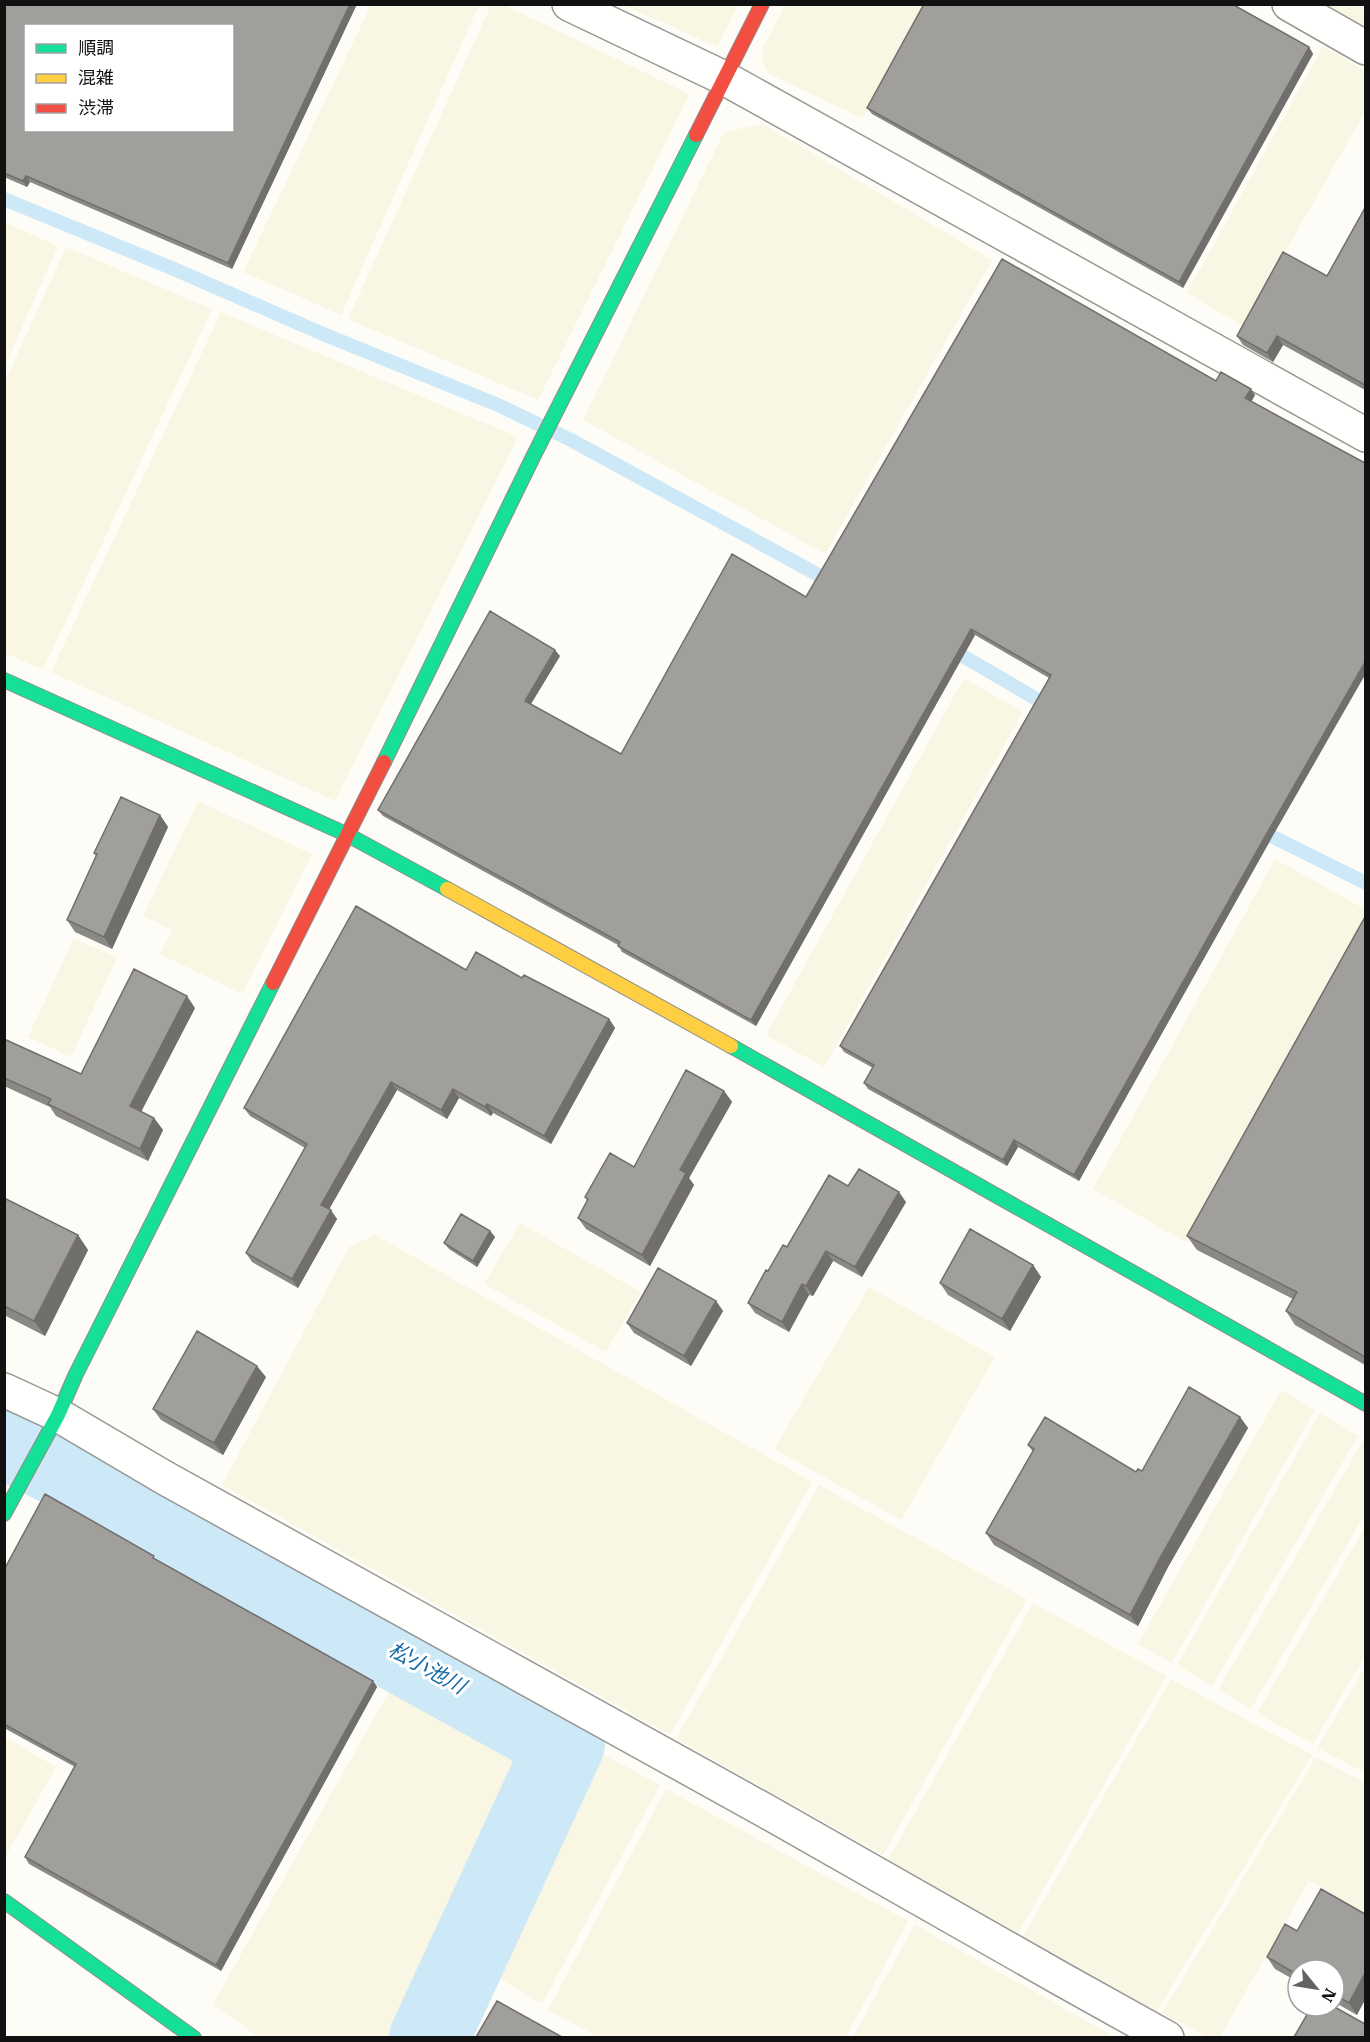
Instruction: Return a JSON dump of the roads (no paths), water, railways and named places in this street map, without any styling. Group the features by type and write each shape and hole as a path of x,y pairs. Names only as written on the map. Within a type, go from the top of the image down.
{"street":[{"path":"569,4 724,78 1365,435"},
{"path":"4,1514 54,1422 348,836 533,457 762,4"},
{"path":"1289,4 1365,48"},
{"path":"4,680 348,836 784,1075 1365,1404"},
{"path":"4,1390 54,1422 186,1489 1167,2037"},
{"path":"4,1901 190,2036"}],"waterway":[{"path":"4,199 323,334 498,405 571,440 833,583"},
{"path":"949,648 1052,708"},
{"path":"1257,829 1366,883"},
{"name":"松小池川","path":"4,1438 95,1485 565,1744 429,2038"}]}
